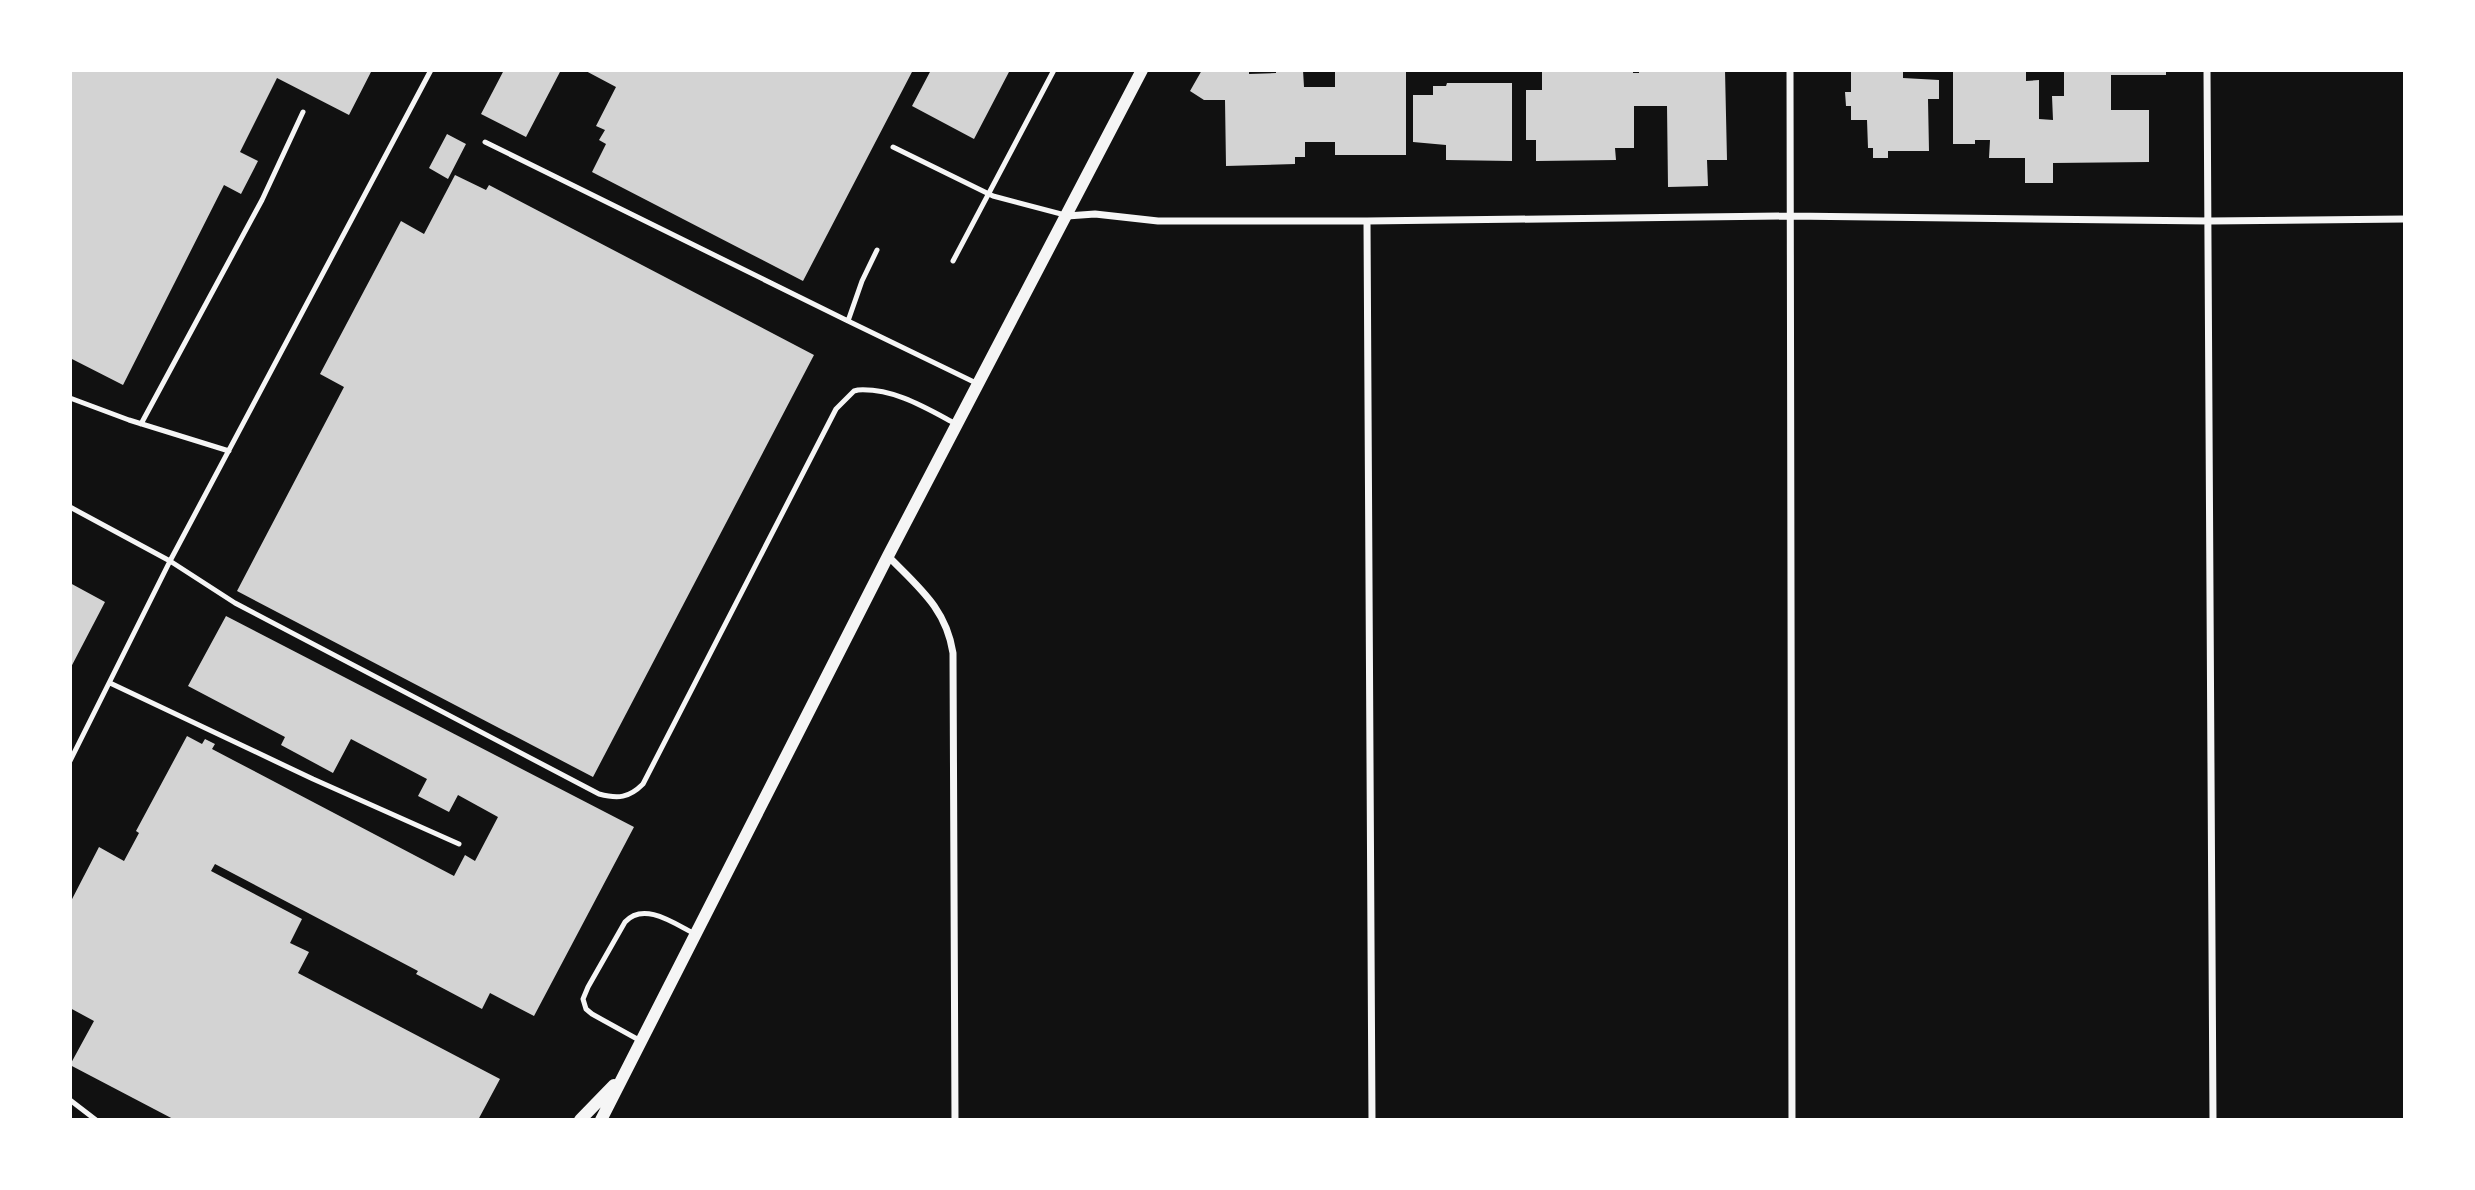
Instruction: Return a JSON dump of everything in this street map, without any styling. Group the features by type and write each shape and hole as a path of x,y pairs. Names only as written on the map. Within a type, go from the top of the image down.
{"street":[{"path":"601,1120 888,556 1142,70"},
{"path":"1790,70 1793,1120"},
{"path":"2207,70 2213,1120"},
{"path":"1067,216 1095,214 1158,221 1790,216 2209,221 2405,219"},
{"path":"1367,221 1372,1120"},
{"path":"888,556 942,615 950,635 953,653 955,1120"},
{"path":"580,1120 622,1077"}],"lane":[{"path":"70,761 170,561 430,70"},
{"path":"953,261 1054,70"},
{"path":"141,424 262,200 303,112"},
{"path":"485,142 979,384"},
{"path":"892,148 989,194 1067,216"},
{"path":"848,321 862,281 877,250"},
{"path":"70,507 170,561 235,603 599,794 619,798 634,793 643,784 836,409 843,401 858,390 884,393 902,397 957,424"},
{"path":"70,398 141,424 229,451"},
{"path":"110,683 313,779 459,844"},
{"path":"641,1041 586,1009 583,999 588,987 625,922 633,914 641,912 657,916 695,933"},
{"path":"70,1100 96,1120"}],"building":[{"path":"70,70 372,70 349,115 277,78 240,152 258,161 241,194 224,185 123,385 70,358"},
{"path":"504,70 561,70 526,137 481,114"},
{"path":"584,70 913,70 803,281 592,172 606,144 599,140 605,130 596,126 616,87"},
{"path":"931,70 1010,70 974,139 912,106"},
{"path":"1202,70 1249,70 1249,74 1303,70 1304,87 1335,87 1335,70 1406,70 1406,155 1335,155 1335,142 1305,142 1305,157 1295,157 1295,164 1226,166 1225,100 1204,100 1190,91"},
{"path":"1542,70 1633,70 1633,73 1639,73 1639,70 1725,70 1727,160 1707,160 1708,186 1668,187 1667,106 1634,106 1634,148 1615,148 1616,160 1536,161 1536,140 1526,140 1526,90 1542,90"},
{"path":"1851,70 1903,70 1903,78 1939,80 1939,99 1928,99 1929,151 1888,151 1888,158 1873,158 1873,148 1868,148 1867,120 1851,120 1851,106 1846,106 1845,92 1851,92"},
{"path":"1953,70 2026,70 2026,81 2039,80 2039,119 2053,120 2052,96 2064,96 2064,70 2166,70 2166,75 2111,75 2111,110 2149,110 2149,162 2053,163 2053,183 2025,183 2025,158 1989,158 1990,140 1975,140 1975,144 1953,144"},
{"path":"1447,83 1512,83 1512,161 1446,160 1446,145 1413,142 1413,95 1433,95 1433,86 1446,86"},
{"path":"447,134 466,144 448,179 429,168"},
{"path":"455,175 486,190 489,185 814,355 593,777 237,591 344,387 320,374 401,221 424,234"},
{"path":"70,583 105,602 70,669"},
{"path":"226,616 634,827 534,1016 490,993 482,1009 416,974 418,971 215,864 211,871 302,919 290,943 309,952 298,973 500,1079 478,1120 175,1120 70,1065 94,1021 70,1008 70,903 99,847 124,861 139,833 136,831 187,736 202,744 205,739 215,744 212,749 454,876 465,855 475,861 498,817 458,795 449,812 418,796 427,779 351,739 333,773 281,745 285,737 188,686"}]}
